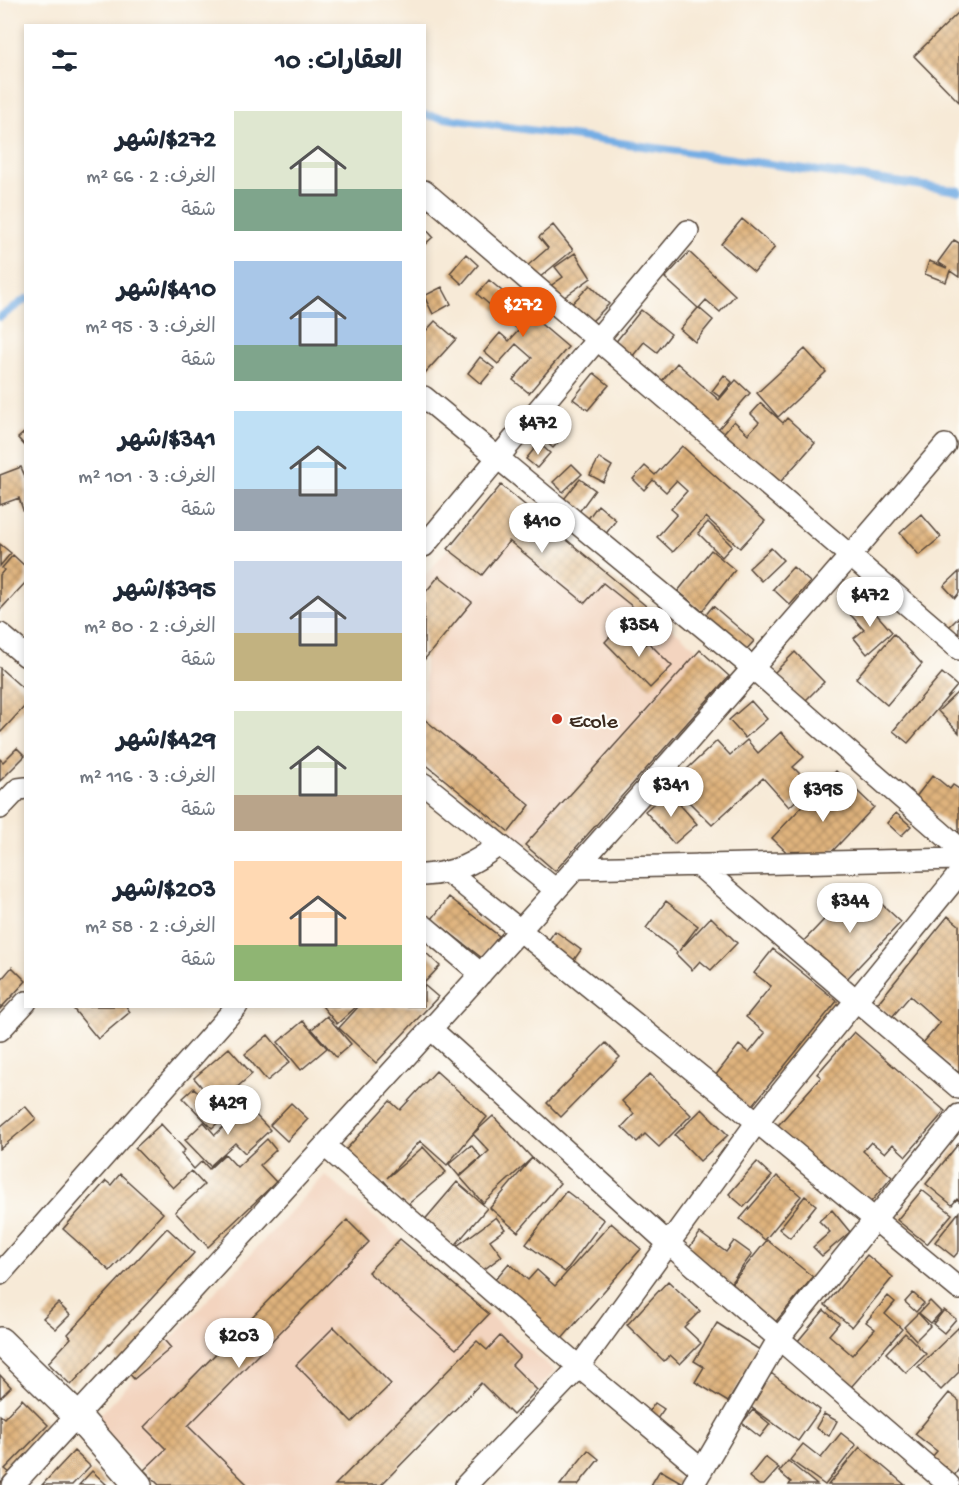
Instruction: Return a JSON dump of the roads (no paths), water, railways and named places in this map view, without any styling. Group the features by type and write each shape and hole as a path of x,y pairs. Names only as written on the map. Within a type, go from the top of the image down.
{"street":[{"path":"426,193 852,554 959,649"},
{"path":"426,544 688,231"},
{"path":"426,399 754,669 959,848"},
{"path":"14,1485 577,868 754,669 945,445"},
{"path":"0,634 24,654"},
{"path":"426,786 556,890"},
{"path":"0,808 18,789 24,788"},
{"path":"426,875 449,873 476,862 499,845"},
{"path":"577,868 959,859"},
{"path":"698,865 959,1088"},
{"path":"449,873 959,1289"},
{"path":"466,1485 579,1367 757,1122 957,881"},
{"path":"426,928 481,974"},
{"path":"0,1030 24,1004"},
{"path":"0,1274 235,1008"},
{"path":"431,1029 669,1244 949,1485"},
{"path":"325,1146 579,1367 698,1477 779,1338 959,1115"},
{"path":"0,1341 77,1416 138,1485"}],"waterway":[{"path":"426,115 959,191"},
{"path":"0,317 24,300"}],"place":[{"name":"Ecole","path":"557,719"}]}
